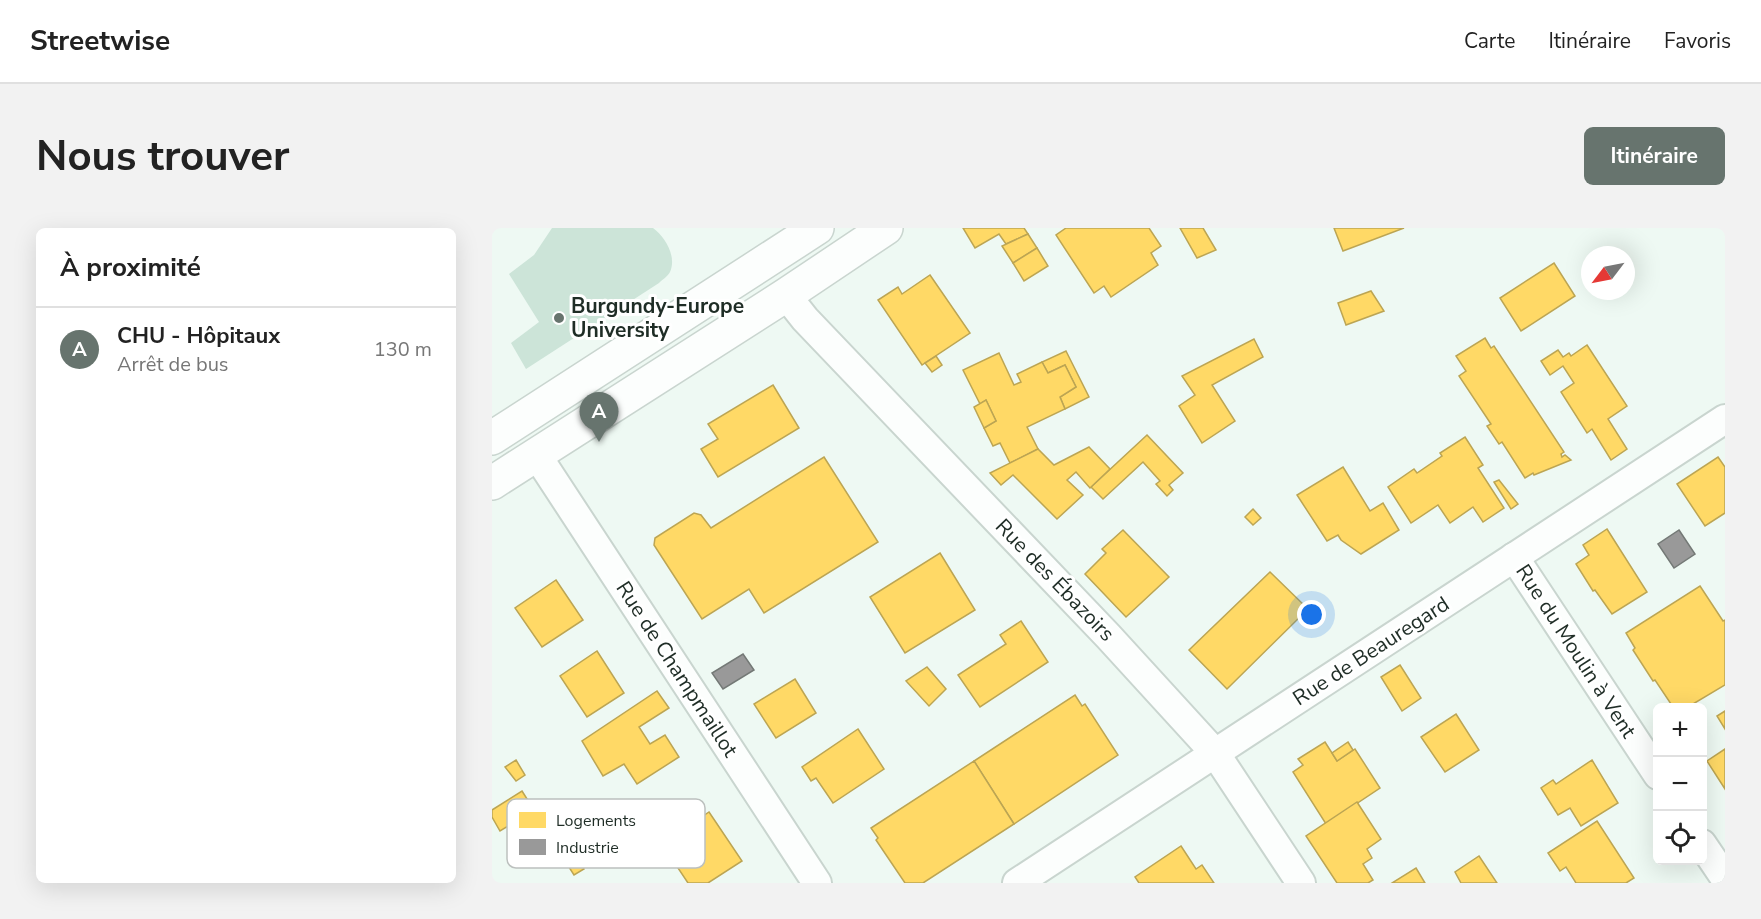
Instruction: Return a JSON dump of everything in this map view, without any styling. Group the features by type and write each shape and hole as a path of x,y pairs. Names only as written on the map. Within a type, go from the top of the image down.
{"main road":[{"path":"492,438 817,228"},
{"path":"492,483 786,295 886,228"}],"street":[{"name":"Rue des Ébazoirs","path":"786,295 814,328 1108,636 1215,753 1301,883"},
{"name":"Rue de Beauregard","path":"1017,883 1725,419"},
{"name":"Rue de Champmaillot","path":"536,454 817,883"},
{"name":"Rue du Moulin à Vent","path":"1514,557 1653,767"},
{"path":"1707,851 1725,878"}],"green space":[{"path":"552,228 653,228 669,247 672,266 669,273 659,283 526,369 511,343 539,322 509,274 534,255"}],"building: Logements":[{"path":"963,228 1024,228 1028,234 1006,244 999,234 975,248"},
{"path":"1066,228 1149,228 1161,246 1151,253 1158,265 1111,297 1104,286 1094,293 1056,235"},
{"path":"1180,228 1203,228 1216,250 1197,258"},
{"path":"1334,228 1404,228 1343,251"},
{"path":"1028,234 1037,248 1013,263 1002,246"},
{"path":"1037,248 1048,266 1024,281 1013,263"},
{"path":"1554,263 1575,296 1521,331 1500,298"},
{"path":"930,275 970,333 922,365 878,300 898,287 902,294"},
{"path":"1371,291 1384,311 1346,325 1338,303"},
{"path":"1485,338 1491,348 1494,346 1564,452 1561,454 1562,457 1565,455 1571,460 1525,478 1502,442 1499,444 1487,426 1491,424 1459,376 1466,371 1456,356"},
{"path":"1254,339 1263,357 1212,385 1235,421 1202,443 1179,406 1195,395 1182,376"},
{"path":"1587,345 1627,406 1608,419 1627,449 1611,460 1592,429 1587,433 1561,392 1574,383 1563,366 1550,375 1541,361 1558,350 1563,357 1569,353 1571,356"},
{"path":"1066,351 1089,397 1065,409 1060,397 1076,387 1065,365 1048,373 1042,362"},
{"path":"999,353 1014,385 1021,382 1017,374 1042,362 1048,373 1065,365 1076,387 1060,397 1065,409 1027,427 1038,449 1010,463 1000,443 993,446 984,428 996,421 986,400 980,404 963,370"},
{"path":"936,356 942,365 932,372 925,363"},
{"path":"773,385 799,428 718,477 701,449 718,439 708,424"},
{"path":"986,400 996,421 984,428 974,407"},
{"path":"1147,435 1183,473 1169,485 1173,490 1167,496 1156,484 1160,481 1143,462 1103,499 1091,487"},
{"path":"1465,437 1483,465 1478,468 1504,508 1483,522 1473,507 1450,523 1438,505 1411,523 1388,487 1414,469 1417,473 1442,456 1440,453"},
{"path":"1089,447 1110,469 1090,488 1076,472 1067,480 1083,495 1057,519 1013,475 1001,485 990,473 1038,449 1054,465"},
{"path":"824,457 878,542 764,613 749,589 702,619 654,545 655,538 694,513 701,515 711,528"},
{"path":"1718,457 1725,467 1725,513 1705,526 1677,484"},
{"path":"1343,467 1370,511 1383,503 1399,530 1361,554 1341,540 1338,535 1327,541 1297,495"},
{"path":"1499,480 1518,504 1511,509 1494,482"},
{"path":"1253,509 1261,518 1253,525 1245,517"},
{"path":"1607,529 1647,592 1612,614 1595,590 1593,591 1576,564 1589,555 1583,545"},
{"path":"1123,530 1169,577 1126,617 1085,574 1106,553 1102,549"},
{"path":"940,553 975,610 905,653 870,597"},
{"path":"1270,572 1308,609 1227,689 1189,650"},
{"path":"556,580 583,620 542,647 515,608"},
{"path":"1700,586 1723,621 1725,620 1725,685 1695,703 1670,703 1633,650 1635,648 1626,633"},
{"path":"1021,621 1048,662 980,707 958,675 1006,644 1000,635"},
{"path":"597,651 624,693 587,717 560,676"},
{"path":"1400,665 1421,698 1402,711 1381,677"},
{"path":"927,667 946,689 929,706 906,681"},
{"path":"795,679 816,713 776,738 754,704"},
{"path":"657,691 669,708 639,727 650,744 665,735 679,757 637,784 624,764 603,776 582,741"},
{"path":"1075,695 1082,706 1085,704 1118,755 1014,824 974,761"},
{"path":"1725,711 1725,729 1717,716"},
{"path":"1456,714 1479,750 1445,772 1421,737"},
{"path":"858,729 884,769 833,803 816,778 811,781 802,767"},
{"path":"1325,742 1337,761 1355,749 1380,788 1326,824 1293,772 1303,765 1298,759"},
{"path":"1348,742 1353,750 1337,761 1332,753"},
{"path":"1725,749 1725,789 1707,761"},
{"path":"516,760 525,775 516,781 505,767"},
{"path":"1592,760 1618,803 1581,826 1570,808 1558,815 1541,788 1553,780 1556,784"},
{"path":"974,761 1014,824 923,883 905,883 876,840 878,838 871,828"},
{"path":"522,791 527,799 509,799"},
{"path":"507,800 507,827 500,831 492,817 492,810"},
{"path":"1357,802 1381,839 1367,849 1372,858 1363,864 1373,880 1368,883 1337,883 1306,836"},
{"path":"709,812 742,861 708,883 688,883 678,868 705,868 705,815"},
{"path":"1597,821 1634,878 1626,883 1576,883 1566,867 1560,871 1548,853"},
{"path":"1181,846 1196,869 1202,865 1214,883 1139,883 1135,877"},
{"path":"1479,856 1497,883 1461,883 1455,872"},
{"path":"570,868 583,868 584,869 574,875"},
{"path":"1416,868 1425,883 1392,883"}],"building: Industrie":[{"path":"1679,530 1695,554 1674,568 1658,544"},
{"path":"743,654 754,670 723,689 712,673"}],"place":[{"name":"Burgundy-Europe University","path":"559,318"},
{"name":"CHU - Hôpitaux","path":"599,442"}]}
